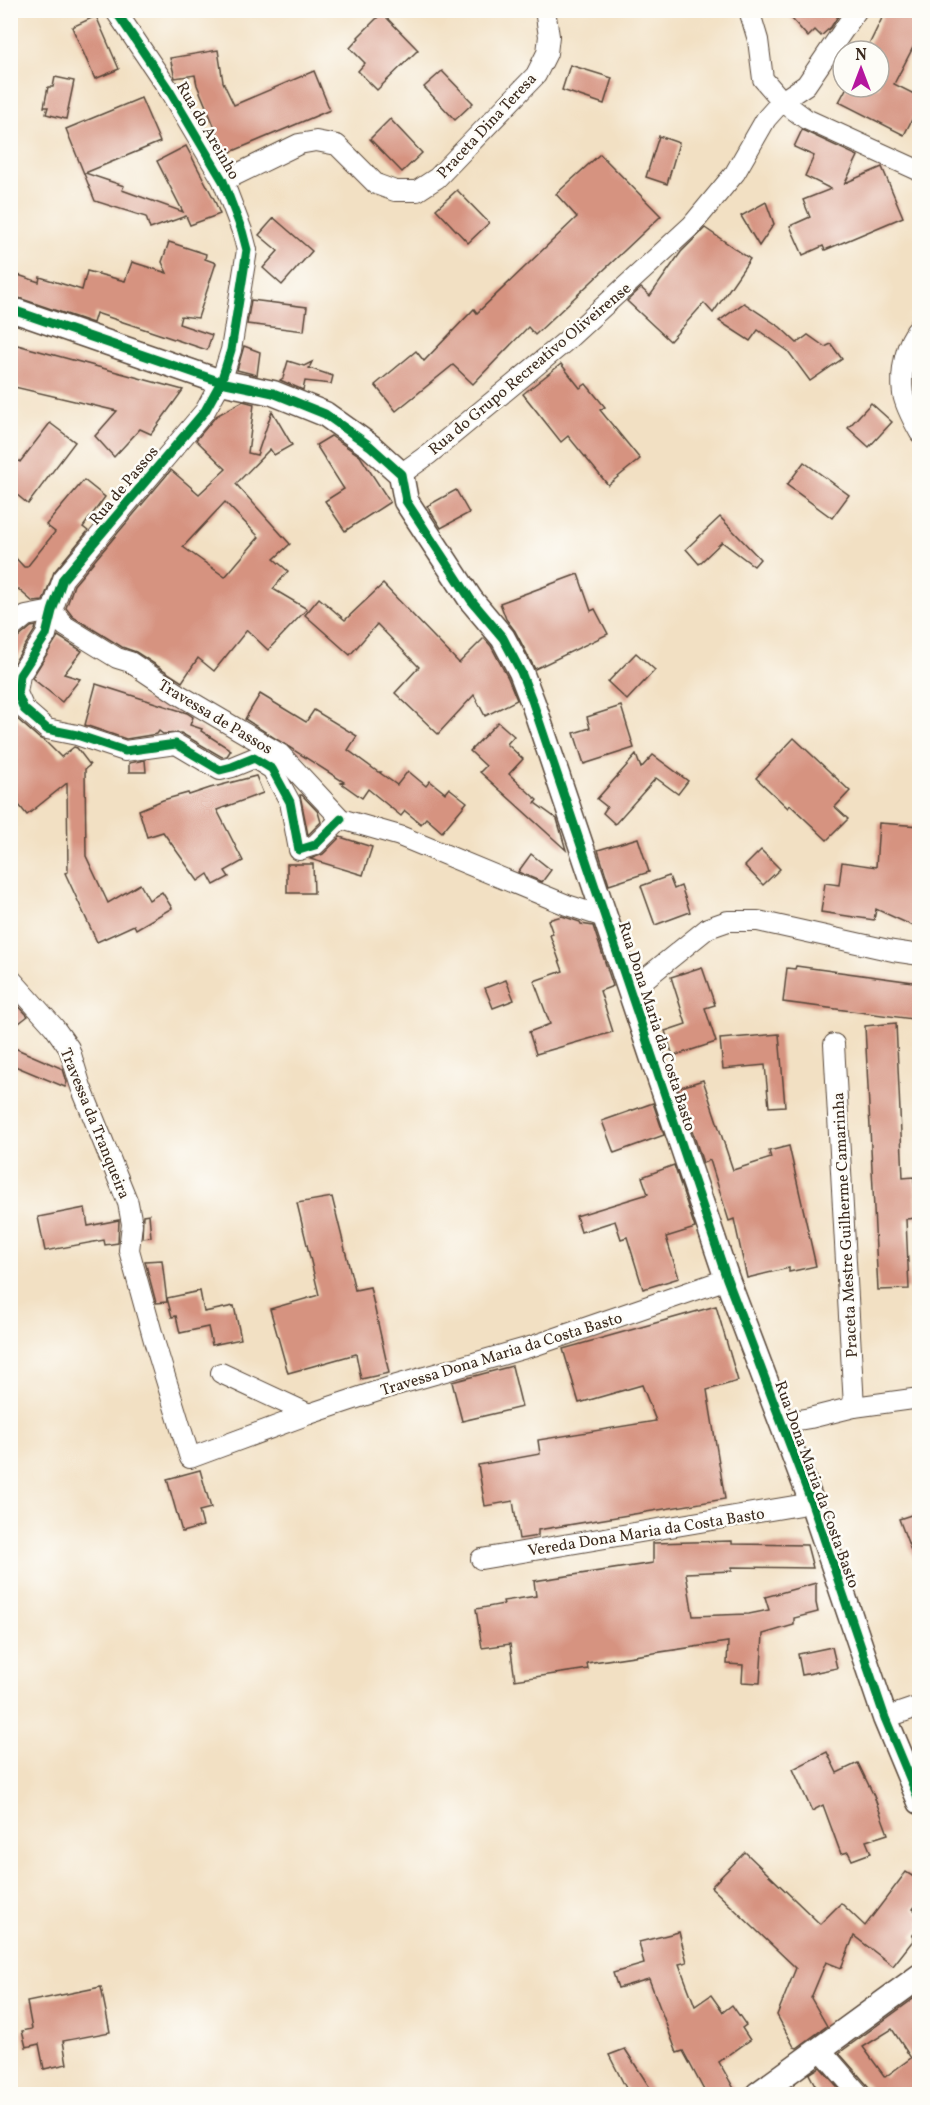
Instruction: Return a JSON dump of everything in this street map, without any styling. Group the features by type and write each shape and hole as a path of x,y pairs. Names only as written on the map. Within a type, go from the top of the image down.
{"street":[{"name":"Rua do Areinho","path":"115,10 170,90 223,181 242,231 247,250 231,350 221,382"},
{"name":"Praceta Dina Teresa","path":"223,181 298,144 316,141 338,145 376,184 395,191 417,191 437,178 536,75 547,53 549,36 545,10"},
{"path":"749,10 758,40 763,78 782,101 806,119 920,171"},
{"name":"Rua do Grupo Recreativo Oliveirense","path":"401,474 429,454 566,341 692,225 735,173 766,119 782,101 806,85 857,10"},
{"path":"10,309 221,382 273,393 325,414 370,446 401,474"},
{"path":"920,326 913,334 904,361 903,395 920,434"},
{"name":"Rua de Passos","path":"221,382 204,411 63,579 46,635 20,675 18,693 24,709 47,729 78,735 125,752 176,744 220,770 254,758 272,769 290,802 299,850 315,845 341,819"},
{"name":"Rua Dona Maria da Costa Basto","path":"401,474 406,501 418,522 471,600 503,638 521,672 607,918 727,1279 812,1503 885,1719 920,1802"},
{"path":"10,629 26,616 52,611"},
{"name":"Travessa de Passos","path":"52,611 65,626 280,754 341,819"},
{"path":"341,819 400,836 567,905 607,918"},
{"path":"630,991 708,928 728,921 758,921 920,955"},
{"name":"Travessa da Tranqueira","path":"10,978 54,1027 69,1048 81,1087 128,1203 132,1224 129,1250 190,1458"},
{"name":"Praceta Mestre Guilherme Camarinha","path":"834,1044 854,1407"},
{"name":"Travessa Dona Maria da Costa Basto","path":"190,1458 309,1414 393,1386 532,1346 727,1279"},
{"path":"221,1373 309,1414"},
{"path":"781,1423 854,1407 920,1398"},
{"name":"Vereda Dona Maria da Costa Basto","path":"481,1559 812,1503"},
{"path":"885,1719 920,1706"},
{"path":"758,2094 920,1976"},
{"path":"820,2049 860,2094"}],"building":[{"path":"784,10 842,10 831,27 821,36 815,30 808,37"},
{"path":"886,10 920,10 920,34 894,84 920,97 920,104 904,135 839,102 841,99 891,99 891,39 872,39"},
{"path":"382,13 418,50 377,90 358,71 365,63 350,48"},
{"path":"96,16 119,69 95,79 72,27"},
{"path":"218,50 223,82 234,105 314,71 330,110 226,154 195,75 175,78 170,58"},
{"path":"570,65 612,78 604,104 562,90"},
{"path":"442,71 473,103 455,120 424,87"},
{"path":"55,77 74,81 66,119 46,114 48,107 44,107 48,87 53,87"},
{"path":"141,98 160,142 85,173 124,186 122,190 183,212 157,161 186,146 220,214 190,225 186,216 150,229 146,217 95,201 66,129"},
{"path":"390,119 422,153 402,172 370,139"},
{"path":"802,130 858,156 845,183 882,167 903,217 825,250 823,246 803,255 790,226 810,217 803,200 831,189 805,176 814,156 794,147"},
{"path":"659,136 679,143 667,184 646,177"},
{"path":"600,154 661,216 535,335 528,327 473,384 453,365 396,411 375,385 416,351 424,361 474,309 477,313 577,217 556,194"},
{"path":"457,190 489,223 468,243 436,209"},
{"path":"766,202 774,224 759,246 741,216"},
{"path":"274,218 312,251 282,285 263,268 278,251 259,235"},
{"path":"705,228 750,259 713,313 704,303 670,341 627,301 641,288 650,296 681,252"},
{"path":"169,242 206,254 205,259 216,263 198,318 181,316 179,324 212,335 207,350 96,313 93,323 10,295 18,275 39,282 40,277 82,290 87,271 125,281 132,262 167,273 162,262"},
{"path":"251,300 307,307 304,331 247,324"},
{"path":"744,303 780,327 797,343 808,335 825,347 831,344 842,359 810,381 788,351 758,330 750,341 719,321"},
{"path":"10,343 183,390 151,434 140,429 114,457 95,436 117,411 10,386"},
{"path":"244,346 260,352 257,375 237,370"},
{"path":"288,361 304,366 312,362 309,368 333,376 331,384 305,381 303,390 280,380 283,378"},
{"path":"561,364 580,388 586,384 605,407 600,410 640,459 608,485 568,436 561,442 523,394"},
{"path":"243,401 254,404 248,453 257,455 272,411 292,445 274,455 270,449 236,484 290,544 274,559 288,571 273,589 307,609 268,650 247,630 214,671 198,658 182,682 136,652 122,647 73,617 66,608 74,585 171,470 199,494 226,469 196,440 216,416","holes":["225,502 259,537 225,577 183,547"]},
{"path":"871,403 892,422 869,447 848,428"},
{"path":"50,423 75,442 28,504 10,489 10,454 20,462"},
{"path":"331,436 360,456 390,502 345,531 325,501 344,489 316,445"},
{"path":"804,462 849,495 832,518 787,485"},
{"path":"84,480 105,497 83,527 88,531 54,572 43,601 33,602 10,582 10,552 24,567 27,567 55,532 46,525"},
{"path":"456,490 469,513 441,528 427,506"},
{"path":"720,517 760,559 754,566 722,542 699,564 686,549"},
{"path":"578,574 591,611 595,609 608,634 535,669 506,619 500,603"},
{"path":"383,584 459,663 484,638 491,646 517,700 485,716 474,695 438,734 395,693 419,667 377,624 350,655 305,615 319,598 345,620"},
{"path":"36,626 14,663 10,660 10,641"},
{"path":"58,636 82,651 64,674 80,679 62,702 32,678"},
{"path":"636,653 655,670 627,700 608,682"},
{"path":"96,684 187,713 193,717 190,725 202,729 201,731 231,750 227,756 222,757 181,733 163,734 159,731 157,734 126,739 85,725"},
{"path":"260,694 306,722 314,710 357,736 348,750 397,785 408,771 426,786 430,781 445,793 449,788 467,802 442,832 426,818 421,824 405,811 401,816 368,789 362,798 341,783 344,782 245,719"},
{"path":"621,706 634,748 584,764 574,733 590,728 587,717"},
{"path":"10,708 16,718 61,757 74,747 90,765 85,769 86,856 108,903 140,884 149,900 162,892 172,908 136,929 134,925 97,942 65,873 68,872 67,783 27,815 10,794"},
{"path":"498,722 514,736 507,744 523,759 509,774 537,800 535,803 557,819 566,850 480,772 486,766 470,751"},
{"path":"794,738 850,791 835,807 848,819 827,840 790,805 788,808 756,778"},
{"path":"636,755 641,768 653,755 688,781 678,794 656,778 615,824 603,813 607,807 597,799"},
{"path":"145,760 146,772 129,772 129,763"},
{"path":"256,776 263,793 217,810 243,861 225,871 229,877 214,885 208,874 198,881 163,832 147,837 139,810 163,800"},
{"path":"300,795 318,812 321,822 308,835"},
{"path":"879,823 920,826 920,929 876,909 874,920 821,912 825,883 839,885 842,862 876,867"},
{"path":"340,837 372,847 363,875 310,859 323,854"},
{"path":"638,838 649,872 609,885 598,850"},
{"path":"761,850 780,869 763,885 745,866"},
{"path":"531,854 551,870 542,882 518,872"},
{"path":"287,864 313,864 314,893 287,893"},
{"path":"669,876 674,889 681,886 690,912 655,925 641,886"},
{"path":"562,916 593,926 613,986 600,991 613,1032 536,1054 529,1032 550,1024 534,981 563,971 550,935 553,934 548,920"},
{"path":"796,966 920,983 920,1020 783,1002 787,968 795,969"},
{"path":"702,967 715,1005 705,1008 716,1042 673,1056 665,1031 686,1024 671,977"},
{"path":"506,980 514,1000 493,1008 485,988"},
{"path":"10,997 28,1016 10,1030"},
{"path":"896,1023 903,1178 914,1177 917,1218 906,1219 909,1289 878,1290 865,1026"},
{"path":"779,1034 785,1106 769,1107 765,1065 723,1069 720,1039"},
{"path":"10,1046 63,1069 67,1082 65,1087 10,1064"},
{"path":"703,1080 733,1170 771,1158 769,1151 789,1146 816,1266 789,1272 789,1268 747,1278 734,1219 729,1221 710,1160 703,1163 678,1088"},
{"path":"653,1103 664,1135 614,1153 602,1121"},
{"path":"674,1165 695,1228 666,1237 679,1278 643,1289 627,1237 621,1239 615,1221 581,1232 576,1216 648,1194 642,1177"},
{"path":"332,1197 355,1290 370,1287 389,1373 361,1379 356,1354 288,1373 270,1309 319,1295 297,1203"},
{"path":"85,1208 88,1226 119,1220 118,1243 105,1245 104,1240 45,1251 38,1217"},
{"path":"149,1214 151,1237 142,1238 143,1215"},
{"path":"162,1260 167,1302 156,1303 145,1261"},
{"path":"200,1291 204,1312 234,1306 241,1339 212,1345 208,1327 180,1333 176,1316 172,1317 167,1298"},
{"path":"716,1306 738,1381 707,1390 725,1499 538,1530 538,1536 519,1539 513,1501 485,1506 478,1465 540,1454 538,1440 656,1421 642,1385 579,1403 563,1349"},
{"path":"512,1366 522,1407 462,1421 452,1382"},
{"path":"200,1470 211,1508 199,1511 203,1526 182,1532 167,1479"},
{"path":"920,1512 920,1569 918,1569 899,1519"},
{"path":"732,1541 732,1544 807,1545 813,1568 732,1567 732,1571 686,1573 693,1616 749,1614 769,1610 765,1597 816,1583 818,1612 794,1618 794,1625 763,1634 760,1683 742,1682 743,1665 727,1664 728,1642 587,1663 588,1669 515,1680 510,1644 482,1648 476,1609 504,1604 503,1601 536,1596 534,1581 653,1563 653,1543"},
{"path":"832,1647 837,1668 802,1675 798,1654"},
{"path":"827,1752 837,1773 858,1763 874,1796 888,1834 866,1841 871,1853 852,1860 848,1852 841,1854 823,1805 812,1811 793,1769"},
{"path":"745,1852 820,1924 841,1903 865,1926 906,1872 920,1881 920,1900 913,1909 920,1914 920,1927 912,1936 915,1938 893,1966 854,1936 841,1968 826,1962 811,1998 827,2026 797,2048 794,2047 777,2015 796,1968 711,1887"},
{"path":"679,1932 687,1962 679,1964 695,2006 711,1995 723,2012 732,2005 746,2025 742,2028 750,2040 719,2062 737,2094 706,2094 683,2051 677,2053 649,1979 618,1988 613,1973 644,1964 639,1942"},
{"path":"101,1987 110,2032 63,2041 67,2064 44,2069 39,2044 26,2047 22,2031 32,2029 27,2002"},
{"path":"920,1994 920,2086 908,2094 871,2094 868,2086 839,2053","holes":["892,2029 911,2058 885,2077 863,2047"]},
{"path":"625,2049 654,2094 629,2094 609,2055"},
{"path":"820,2067 844,2094 820,2094 809,2074"}],"cycle path":[{"path":"115,10 169,90 223,181 247,250 231,350 221,382 205,411 63,579 46,635 20,675 17,693 24,709 47,729 77,735 125,751 176,744 220,770 254,758 272,769 290,802 299,850 315,845 341,819"},
{"path":"10,309 221,382 273,393 325,414 370,446 401,474 406,501 471,600 503,638 521,672 533,703 727,1279 812,1503 885,1718 920,1802"}]}
